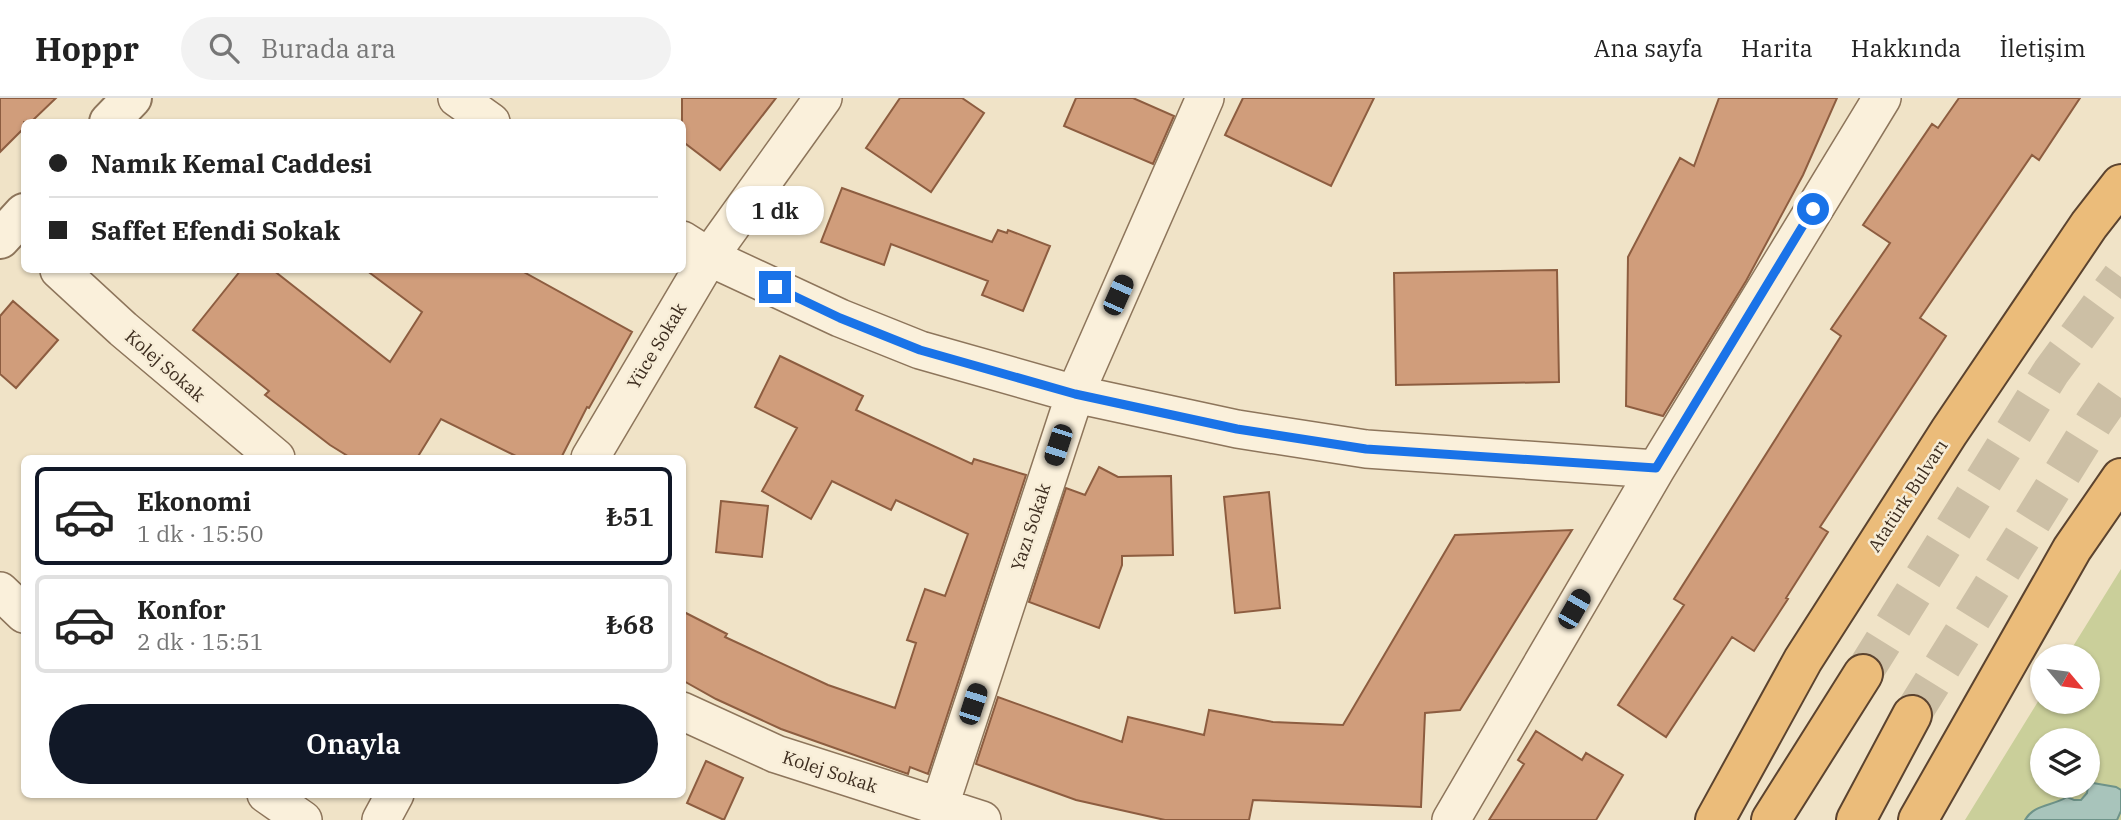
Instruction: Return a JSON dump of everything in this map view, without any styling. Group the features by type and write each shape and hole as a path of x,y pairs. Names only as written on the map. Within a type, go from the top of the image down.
{"highway":[{"name":"Atatürk Bulvarı","path":"1715,820 1804,660 1949,432 2089,225 2121,184"},
{"path":"1918,820 2072,548 2121,478"},
{"path":"1771,820 1863,674"},
{"path":"1856,820 1912,715"}],"street":[{"path":"112,119 132,98"},
{"path":"457,98 487,119"},
{"name":"Yüce Sokak","path":"686,268 696,248 823,98"},
{"name":"Yazı Sokak","path":"939,808 1075,394 1205,98"},
{"path":"1451,820 1656,468 1873,104"},
{"path":"696,248 840,318 920,350 1075,394 1237,429 1366,449 1656,468"},
{"name":"Kolej Sokak","path":"62,273 132,338 272,455"},
{"name":"Yüce Sokak","path":"592,455 683,273"},
{"path":"0,591 21,611"},
{"name":"Kolej Sokak","path":"686,713 776,754 982,820"},
{"path":"272,798 303,820"},
{"path":"381,820 393,798"}],"green space":[{"path":"2121,569 2121,820 1965,820 2030,714 2100,714 2100,644 2074,644"}],"water":[{"path":"2100,784 2116,787 2121,790 2121,811 2117,820 2025,820 2033,811 2065,798 2100,798"}],"building":[{"path":"0,98 56,98 34,119 21,119 21,131 0,152"},
{"path":"682,98 776,98 720,170 686,144 686,119 682,119"},
{"path":"900,98 962,98 984,113 931,192 866,148"},
{"path":"1076,98 1133,98 1174,116 1153,164 1064,126"},
{"path":"1243,98 1374,98 1331,186 1225,135"},
{"path":"1719,98 1837,98 1803,175 1746,281 1663,416 1626,406 1628,257 1680,158 1694,166"},
{"path":"1959,98 2080,98 2039,160 2032,155 1920,318 1946,336 1820,527 1828,532 1786,598 1788,599 1754,651 1732,637 1666,737 1618,705 1684,605 1674,599 1841,336 1831,329 1890,243 1863,225 1932,124 1938,128"},
{"path":"842,188 992,242 998,230 1007,233 1008,230 1050,246 1023,311 982,295 988,281 891,244 884,265 821,242"},
{"path":"1557,270 1559,382 1396,385 1394,273"},
{"path":"239,273 277,273 390,362 422,312 370,273 525,273 632,332 589,408 587,407 563,455 514,455 441,419 419,455 346,455 265,395 269,391 193,330"},
{"path":"13,301 58,340 16,388 0,374 0,316"},
{"path":"780,356 863,396 856,410 972,464 974,459 1026,475 928,774 910,767 908,774 781,729 686,682 686,613 727,634 725,637 828,685 895,708 916,643 907,640 925,589 945,596 968,534 896,500 891,510 832,481 811,519 762,491 797,428 755,407"},
{"path":"1099,467 1118,477 1171,476 1173,555 1122,556 1122,565 1099,628 1029,602 1066,488 1085,495"},
{"path":"1269,492 1280,608 1235,613 1224,497"},
{"path":"721,501 768,506 762,557 716,552"},
{"path":"1572,530 1460,710 1425,713 1421,807 1253,800 1249,820 1165,820 1076,800 976,764 998,697 1122,742 1128,717 1204,735 1209,710 1273,722 1343,725 1455,535"},
{"path":"1536,731 1582,760 1586,753 1623,775 1596,820 1489,820 1524,764 1518,760"},
{"path":"706,761 743,778 724,820 687,803"}],"tunnel":[{"path":"1863,674 2051,372 2121,277"},
{"path":"1912,715 2121,383"}],"route":[{"path":"775,287 840,318 920,350 1075,394 1237,429 1366,449 1656,468 1813,209"}]}
